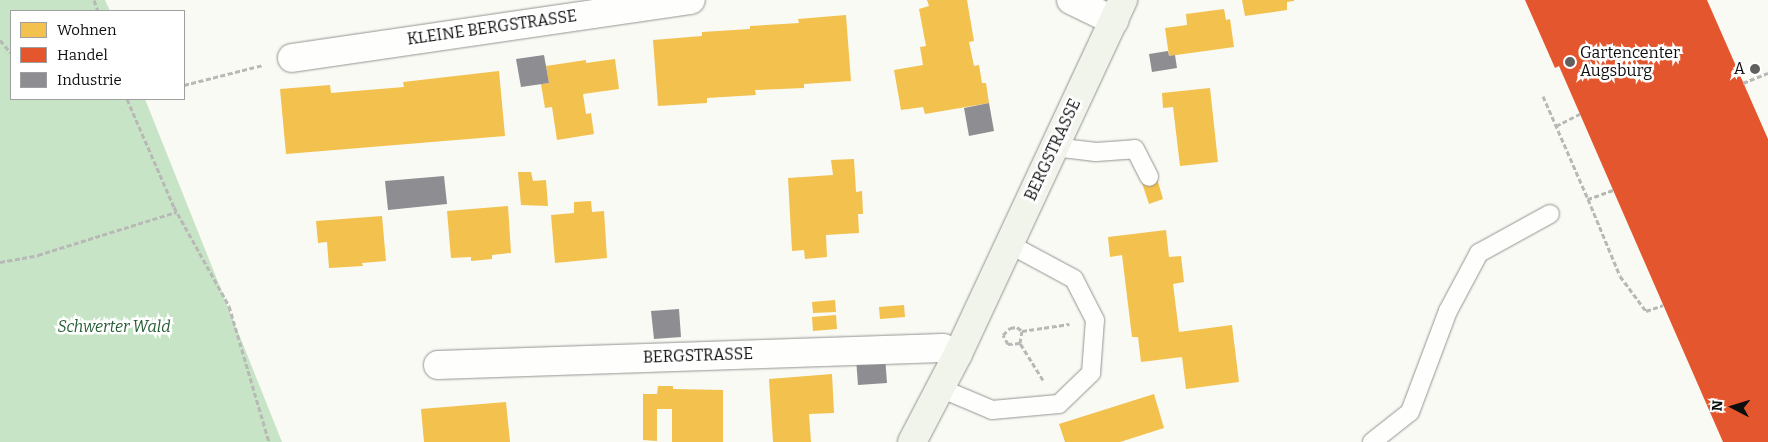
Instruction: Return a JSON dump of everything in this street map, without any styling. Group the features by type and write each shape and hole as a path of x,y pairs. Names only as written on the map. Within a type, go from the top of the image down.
{"main road":[{"name":"BERGSTRASSE","path":"912,442 958,354 1118,11"}],"street":[{"name":"KLEINE BERGSTRASSE","path":"292,58 691,0"},
{"path":"1071,0 1118,11"},
{"name":"BERGSTRASSE","path":"438,365 943,348 958,354"}],"lane":[{"path":"1054,147 1096,152 1135,149 1149,178"},
{"path":"1372,442 1410,412 1448,311 1479,253 1550,214"},
{"path":"940,388 992,410 1059,404 1091,373 1095,320 1074,279 1009,244"}],"path":[{"path":"0,40 10,52"},
{"path":"185,85 292,58"},
{"path":"1743,83 1768,73"},
{"path":"1543,96 1620,276 1646,312 1663,305"},
{"path":"128,100 176,212 229,306 269,442"},
{"path":"1556,126 1580,114"},
{"path":"1588,199 1613,190"},
{"path":"0,262 38,255 176,212"},
{"path":"1020,343 1008,344 1003,335 1010,328 1017,327 1022,331 1095,320"},
{"path":"1022,331 1020,343 1059,404"}],"green space":[{"name":"Schwerter Wald","path":"0,0 105,0 110,10 10,10 10,100 145,100 282,442 0,442"}],"building: Wohnen":[{"path":"927,0 967,0 974,41 969,42 974,66 979,65 982,83 986,83 989,103 925,114 923,107 901,110 894,70 923,65 920,47 926,46 919,9 929,6"},
{"path":"1242,0 1294,1 1287,2 1287,10 1245,16"},
{"path":"1224,9 1226,20 1230,19 1234,47 1169,56 1165,28 1187,25 1186,14"},
{"path":"846,15 851,81 804,84 804,88 755,90 756,95 707,98 707,103 658,106 653,40 702,36 702,32 750,29 750,26 799,23 798,19"},
{"path":"615,59 619,89 583,94 586,114 591,113 594,134 557,140 552,107 545,108 541,84 549,83 546,66 586,60 586,63"},
{"path":"499,71 505,136 286,154 280,89 330,85 331,93 404,87 403,82"},
{"path":"1210,88 1218,162 1180,166 1173,107 1163,108 1162,93"},
{"path":"854,159 856,192 862,191 863,214 858,214 859,233 826,235 827,257 805,259 804,250 792,251 788,178 833,175 831,160"},
{"path":"518,172 531,172 533,181 546,180 548,206 521,205"},
{"path":"1156,175 1163,199 1149,204 1141,180"},
{"path":"591,201 592,212 604,211 607,258 555,263 551,215 574,213 574,202"},
{"path":"508,206 511,253 492,255 492,259 471,261 471,257 451,258 447,211"},
{"path":"382,216 386,261 362,263 363,266 329,268 327,242 318,243 316,221"},
{"path":"1166,230 1169,257 1181,256 1184,282 1173,284 1179,332 1232,325 1239,382 1186,389 1182,357 1141,362 1138,337 1132,337 1122,255 1110,257 1108,237"},
{"path":"835,300 836,312 813,313 812,302"},
{"path":"904,305 905,317 880,319 879,307"},
{"path":"836,315 837,329 813,331 812,317"},
{"path":"832,374 834,413 809,414 811,442 773,442 769,379"},
{"path":"658,386 673,386 673,389 723,390 723,442 672,442 672,409 657,409 657,441 643,440 643,394 657,394"},
{"path":"1154,394 1164,428 1120,442 1065,442 1059,424"},
{"path":"506,402 510,442 424,442 421,409"}],"building: Handel":[{"name":"Gartencenter Augsburg","path":"1525,0 1707,0 1768,139 1768,442 1723,442 1559,66 1555,68"}],"building: Industrie":[{"path":"1168,51 1169,56 1175,55 1177,68 1152,72 1149,54"},
{"path":"544,55 549,83 521,87 516,59"},
{"path":"989,103 994,131 969,136 964,108"},
{"path":"444,176 447,204 388,210 385,181"},
{"path":"679,309 681,337 654,339 651,311"},
{"path":"885,356 887,383 858,385 856,358"}],"place":[{"name":"Gartencenter Augsburg","path":"1570,62"},
{"name":"A","path":"1755,69"}]}
